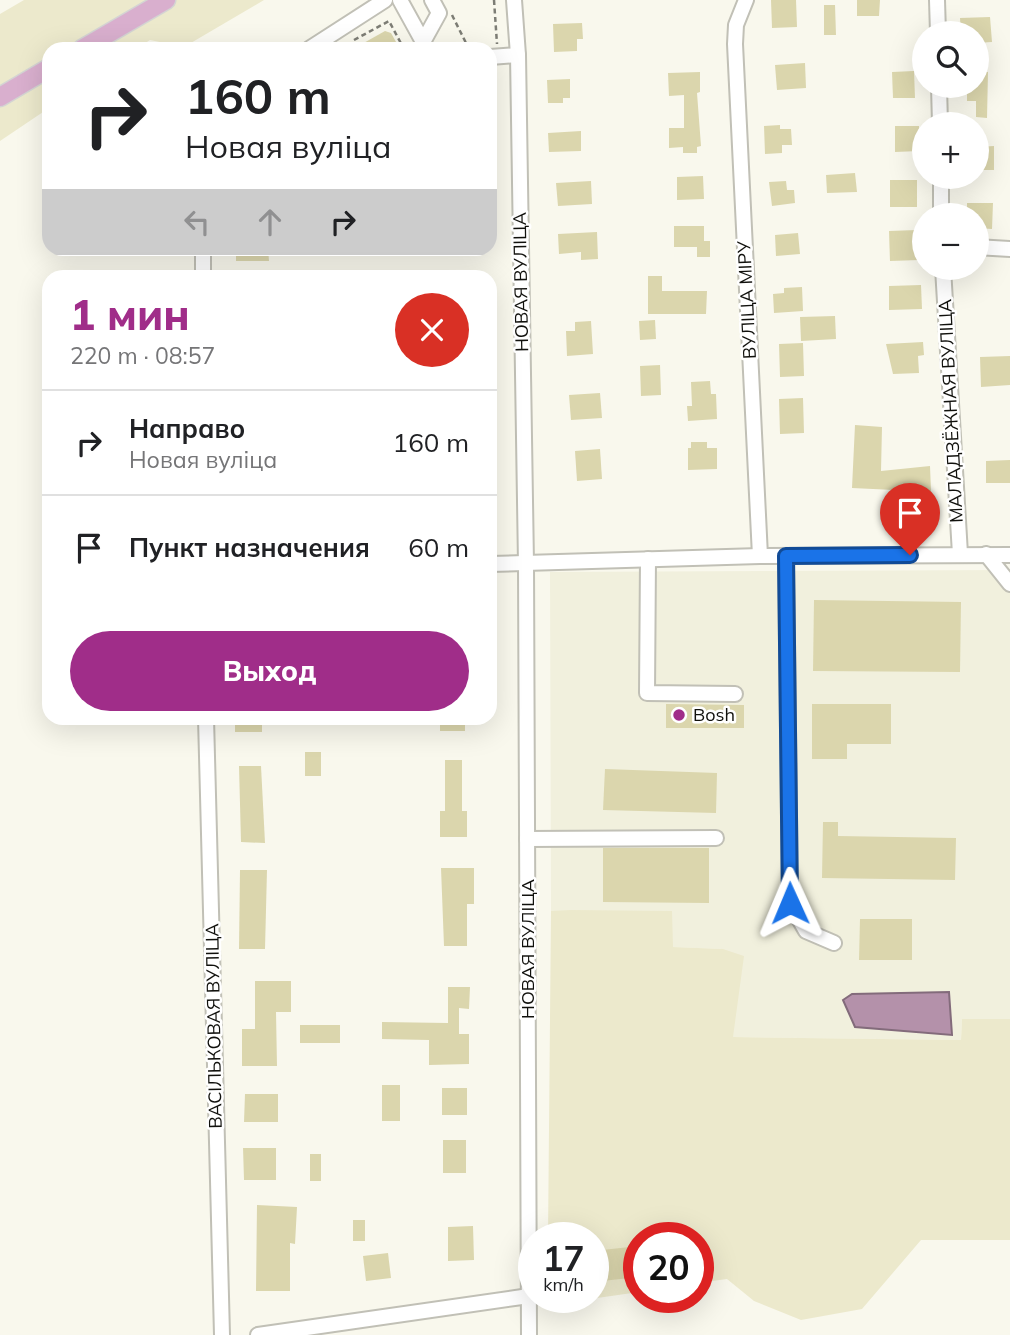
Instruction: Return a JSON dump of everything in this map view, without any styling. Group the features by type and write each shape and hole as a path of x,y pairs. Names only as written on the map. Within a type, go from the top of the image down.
{"main road":[{"path":"94,42 166,0"},
{"path":"0,97 42,72"}],"street":[{"path":"320,42 385,0"},
{"path":"400,0 426,42"},
{"path":"430,42 439,13 432,0"},
{"name":"НОВАЯ ВУЛІЦА","path":"514,0 518,55 526,564 529,1222"},
{"name":"ВУЛІЦА МІРУ","path":"746,0 736,25 735,44 760,556"},
{"path":"937,0 938,21"},
{"path":"497,56 518,55"},
{"path":"989,248 1010,249"},
{"name":"МАЛАДЗЁЖНАЯ ВУЛІЦА","path":"944,280 960,554"},
{"path":"986,554 1010,584"},
{"path":"497,564 760,556 1010,555"},
{"path":"786,556 790,903 806,931 834,943"},
{"path":"648,559 647,693 735,694"},
{"name":"ВАСІЛЬКОВАЯ ВУЛІЦА","path":"206,725 222,1335"},
{"path":"527,839 716,838"},
{"path":"258,1335 518,1298"},
{"name":"НОВАЯ ВУЛІЦА","path":"529,1313 530,1335"}],"path":[{"path":"494,0 497,46"},
{"path":"448,7 466,42"},
{"path":"354,40 389,21 400,42"}],"shaded area":[{"path":"24,0 264,0 193,42 42,42 42,113 0,141 0,14"},
{"path":"1010,570 1010,1019 962,1019 961,1040 733,1037 723,949 672,947 672,912 551,911 550,572"},
{"path":"551,911 672,911 673,947 723,949 744,956 733,1037 961,1040 962,1019 1010,1019 1010,1240 921,1240 862,1309 801,1320 754,1301 727,1279 714,1281 714,1222 623,1222 623,1294 609,1296 609,1222 548,1222"},
{"path":"949,992 952,1035 855,1027 843,1000 852,994"}],"building":[{"path":"771,0 796,0 797,27 772,28"},
{"path":"857,0 880,0 879,16 857,16"},
{"path":"824,5 835,5 836,35 824,35"},
{"path":"990,17 992,42 989,42 989,21 960,21 960,18"},
{"path":"582,23 583,39 577,39 577,51 554,52 553,24"},
{"path":"385,31 391,33 396,42 365,42"},
{"path":"805,63 806,88 777,90 775,65"},
{"path":"912,71 912,98 893,98 892,72"},
{"path":"700,72 700,92 697,93 701,146 697,147 697,153 683,153 683,147 669,148 669,128 684,128 684,95 669,96 668,73"},
{"path":"570,79 570,98 563,98 563,103 548,103 547,80"},
{"path":"967,98 987,98 987,112 976,112 976,101 967,101"},
{"path":"780,125 780,129 791,129 792,145 782,145 782,153 765,154 764,126"},
{"path":"895,126 912,126 912,151 895,152"},
{"path":"581,131 581,151 549,152 548,133"},
{"path":"989,146 994,146 994,170 989,170"},
{"path":"855,173 857,192 827,193 826,175"},
{"path":"703,176 704,199 677,200 677,177"},
{"path":"890,180 912,180 912,189 917,189 917,203 912,203 912,207 890,207"},
{"path":"591,181 592,204 558,206 556,183"},
{"path":"786,181 787,190 794,190 795,203 772,206 769,182"},
{"path":"989,203 993,203 992,229 989,229"},
{"path":"674,226 704,226 704,241 710,241 710,257 697,257 697,247 674,247"},
{"path":"912,230 912,260 890,261 889,231"},
{"path":"597,232 598,259 581,260 581,252 559,254 558,234"},
{"path":"798,233 800,254 776,256 775,235"},
{"path":"236,256 269,256 269,261 236,261"},
{"path":"648,276 662,276 662,291 707,291 706,314 648,314"},
{"path":"921,285 922,309 889,310 889,286"},
{"path":"802,287 803,311 774,313 773,294 784,293 784,288"},
{"path":"835,316 836,339 801,341 800,317"},
{"path":"655,320 656,339 640,340 639,321"},
{"path":"591,321 593,354 567,356 566,331 575,331 575,322"},
{"path":"923,342 924,355 918,356 919,373 893,374 886,344"},
{"path":"803,343 804,376 780,377 779,344"},
{"path":"1010,356 1010,385 981,387 980,357"},
{"path":"660,365 661,395 641,396 640,366"},
{"path":"710,381 711,394 716,394 717,419 688,421 687,406 692,406 691,382"},
{"path":"600,393 602,418 571,420 569,395"},
{"path":"803,398 804,433 780,434 779,399"},
{"path":"855,425 882,427 881,471 930,466 931,491 894,495 894,490 852,488"},
{"path":"691,442 707,442 707,448 717,448 717,469 688,470 688,448 691,448"},
{"path":"600,449 602,479 577,481 575,451"},
{"path":"1010,460 1010,483 986,483 986,461"},
{"path":"814,600 961,602 960,672 813,671"},
{"path":"666,704 744,705 744,728 666,728"},
{"path":"812,704 891,704 891,744 847,744 847,759 812,759"},
{"path":"235,725 262,725 262,732 235,732"},
{"path":"440,725 465,725 465,731 440,731"},
{"path":"305,752 321,752 321,776 305,776"},
{"path":"445,760 462,760 462,811 467,811 467,837 440,837 440,811 445,811"},
{"path":"239,766 261,766 265,843 241,842"},
{"path":"605,769 717,773 716,813 603,810"},
{"path":"823,822 838,822 838,836 956,838 955,880 822,878"},
{"path":"603,848 709,848 709,903 603,902"},
{"path":"441,868 474,868 474,904 467,904 467,946 444,946"},
{"path":"240,870 267,870 265,949 239,949"},
{"path":"860,919 912,919 912,960 859,960"},
{"path":"255,981 291,981 291,1012 276,1012 277,1066 242,1066 242,1029 255,1029"},
{"path":"448,987 470,987 469,1009 459,1008 459,1034 469,1034 469,1064 429,1065 429,1040 382,1039 382,1022 448,1023"},
{"path":"300,1025 340,1025 340,1043 300,1043"},
{"path":"382,1085 400,1085 400,1121 382,1121"},
{"path":"442,1088 467,1088 467,1115 442,1115"},
{"path":"245,1094 278,1094 278,1122 244,1122"},
{"path":"443,1140 466,1140 466,1173 443,1173"},
{"path":"243,1148 276,1148 276,1180 244,1180"},
{"path":"310,1154 321,1154 321,1181 310,1181"},
{"path":"257,1205 297,1207 295,1244 290,1243 290,1291 256,1291"},
{"path":"353,1220 365,1220 365,1241 353,1241"},
{"path":"473,1226 474,1260 448,1261 448,1227"},
{"path":"623,1248 623,1279 609,1280 609,1249"},
{"path":"388,1253 391,1278 366,1281 363,1256"}],"place":[{"name":"Bosh","path":"679,715"}],"route":[{"path":"790,903 786,556 910,555"}]}
